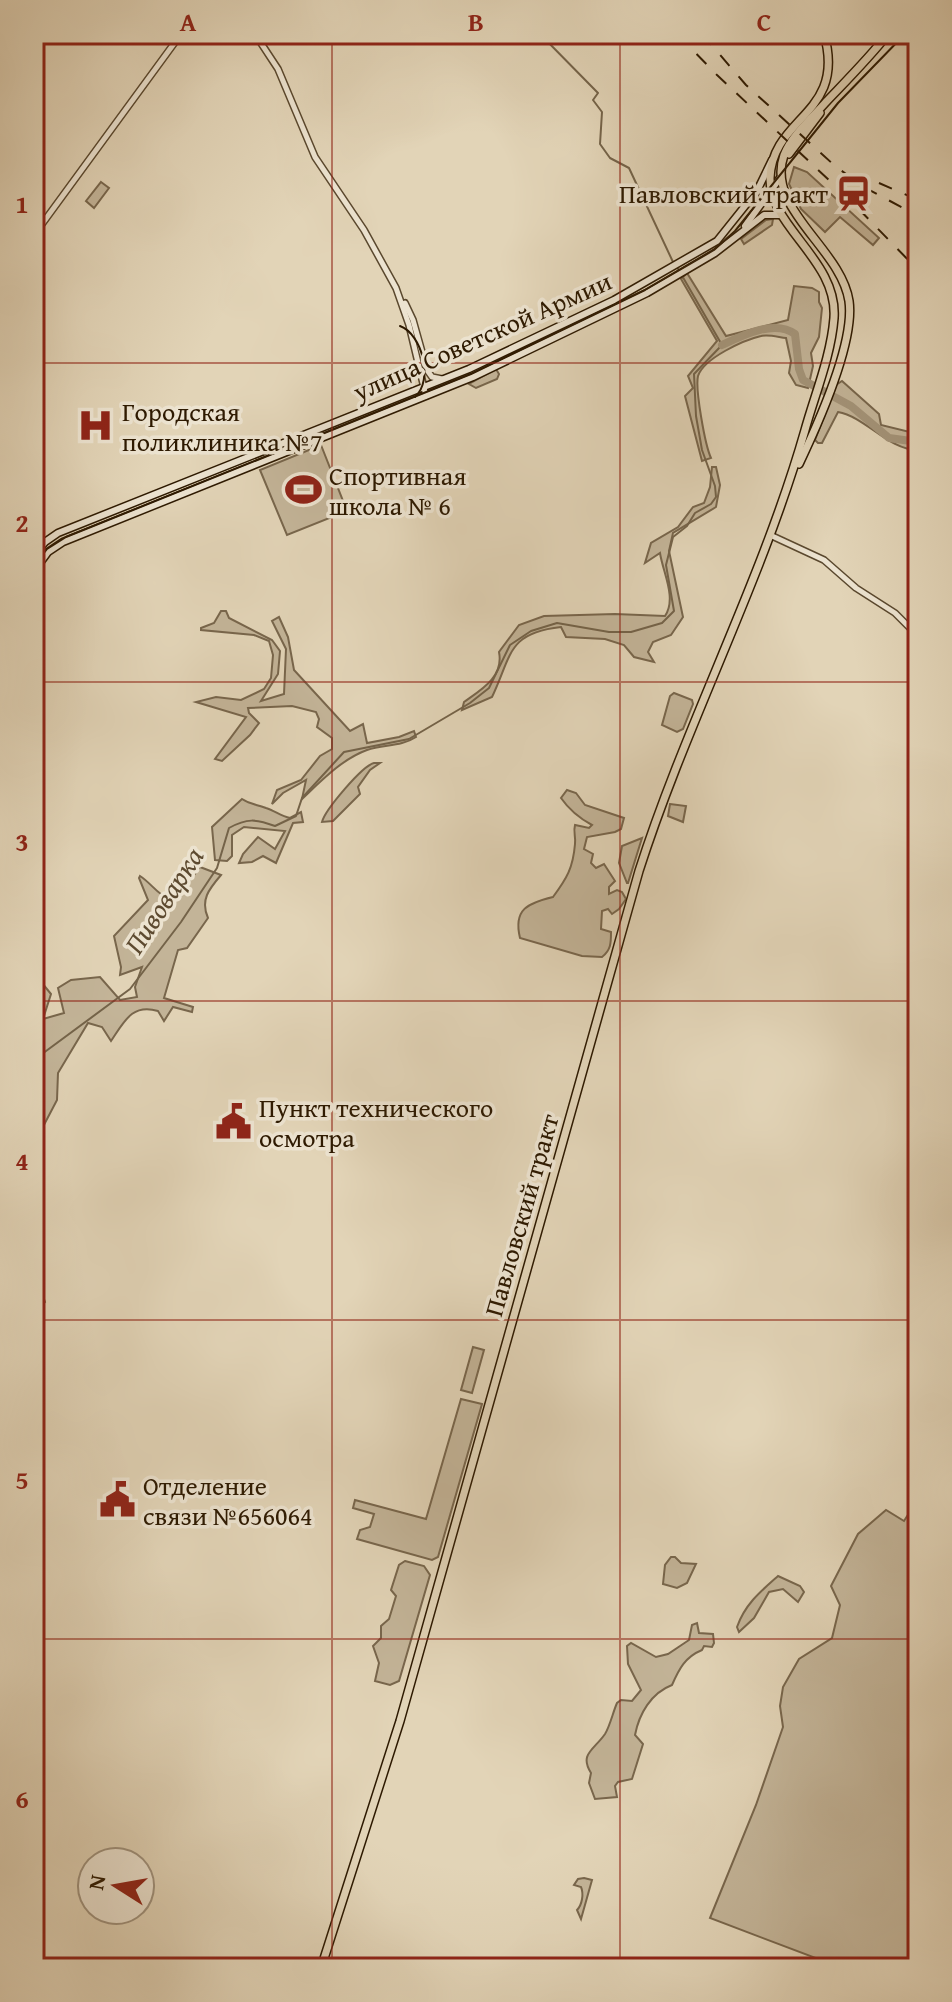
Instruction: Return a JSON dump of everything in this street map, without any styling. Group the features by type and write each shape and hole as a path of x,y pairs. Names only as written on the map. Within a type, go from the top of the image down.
{"main road":[{"path":"737,235 776,183 773,157 819,99 829,72 824,34"},
{"name":"Павловский тракт","path":"790,484 820,379 834,309 831,293 819,266 784,216 776,183 781,166 814,124 828,100 888,34"},
{"path":"829,72 834,78 845,80"},
{"name":"улица Советской Армии","path":"34,571 48,552 63,542 473,377 617,308 684,266 717,241 757,191 773,157"},
{"path":"757,191 776,183"},
{"name":"Павловский тракт","path":"321,1968 397,1732 639,871 668,787 821,411 848,330 848,296 836,268 776,183"},
{"name":"улица Советской Армии","path":"684,266 715,253 764,215 784,216"},
{"name":"улица Советской Армии","path":"34,555 58,533 432,384 669,275"},
{"path":"822,369 830,368 833,378"},
{"path":"812,407 821,411"},
{"path":"314,1968 324,1958"}],"street":[{"path":"34,235 181,34"},
{"path":"255,34 278,69 315,157 364,230 412,316 432,384 426,396 409,325 396,288"},
{"path":"429,374 435,379 443,379"},
{"path":"770,535 824,560 856,588 895,613 917,635"}],"shaded area":[{"path":"794,167 807,172 879,238 873,245 840,217 825,232 801,209 789,184"},
{"path":"101,182 109,188 94,208 86,201"},
{"path":"773,219 772,225 744,244 741,239 766,220"},
{"path":"687,273 726,336 788,320 794,286 819,292 822,308 819,337 811,353 813,366 808,388 796,385 789,373 791,361 786,338 770,335 745,341 725,351 702,369 698,376 698,392 703,430 711,458 702,461 685,396 693,388 688,376 717,341 681,279"},
{"path":"496,369 499,374 497,379 476,388 469,384"},
{"path":"842,381 879,414 881,425 918,434 918,450 897,445 858,420 838,412 822,443 818,443 815,440 836,385"},
{"name":"Спортивная школа № 6","path":"321,445 347,511 287,535 260,470"},
{"path":"712,467 716,467 720,485 716,507 673,533 669,551 683,617 671,635 653,642 648,652 654,662 634,657 624,645 605,639 566,637 561,627 543,630 530,635 514,648 492,697 462,710 464,702 495,676 500,661 499,652 519,625 544,616 665,616 670,601 660,553 645,563 651,543 678,527 693,507 704,503"},
{"path":"221,611 226,611 229,618 272,640 280,651 278,674 261,701 284,694 286,649 272,621 279,617 288,637 294,670 350,731 363,724 367,743 414,731 416,737 358,754 332,771 302,799 306,780 283,793 272,804 277,790 301,780 320,756 332,749 332,738 317,727 319,719 316,712 292,706 248,708 259,723 222,761 215,759 246,717 196,702 216,697 241,700 264,689 271,678 273,655 269,641 254,635 201,630 214,623"},
{"path":"674,693 692,700 693,704 683,729 677,732 662,725 670,696"},
{"path":"374,763 380,763 370,770 358,787 360,794 333,821 322,822 345,789"},
{"path":"567,790 576,793 585,805 624,818 621,829 587,837 584,849 593,854 591,863 596,868 604,864 615,881 609,887 609,894 617,890 626,899 612,914 608,909 602,911 601,929 611,932 610,946 602,957 582,956 520,938 519,920 524,909 553,897 568,872 573,860 575,825 589,828 592,825 575,814 561,798"},
{"path":"242,799 290,818 301,812 303,822 293,823 276,863 263,856 252,862 239,863 258,837 275,849 285,831 244,827 232,835 232,856 227,861 215,860 212,827"},
{"path":"670,804 686,806 683,822 668,816"},
{"path":"642,838 627,883 619,863 622,846"},
{"path":"200,867 221,875 205,900 208,918 187,948 178,950 164,998 193,1007 192,1012 173,1007 164,1021 158,1011 135,1012 111,1041 102,1027 88,1023 58,1073 57,1100 34,1144 34,1012 42,1000 38,986 42,983 51,994 43,1019 64,1013 58,988 71,980 100,977 120,1000 137,997 135,987 142,967 120,975 114,936 148,900 139,878 169,899"},
{"path":"34,1271 45,1302 38,1309 37,1341 42,1439 34,1437"},
{"path":"473,1347 484,1350 472,1393 461,1390"},
{"path":"461,1399 482,1404 438,1557 432,1560 357,1539 360,1530 370,1527 374,1514 353,1508 355,1500 426,1519"},
{"path":"918,1499 918,1968 842,1968 710,1918 756,1805 783,1727 780,1706 783,1687 799,1659 832,1638 840,1605 831,1586 858,1534 886,1510 904,1521"},
{"path":"671,1557 681,1563 696,1564 687,1583 677,1588 663,1584 665,1565"},
{"path":"405,1561 424,1566 430,1575 399,1681 390,1685 375,1681 379,1663 373,1646 381,1638 381,1626 389,1619 396,1596 391,1590 399,1565"},
{"path":"778,1576 800,1586 804,1592 798,1602 783,1589 769,1592 754,1618 739,1632 737,1627 749,1605"},
{"path":"697,1623 699,1633 713,1634 712,1647 704,1646 687,1660 672,1685 658,1693 647,1705 635,1735 643,1744 632,1779 618,1782 615,1786 617,1797 595,1799 589,1783 589,1752 605,1734 617,1703 621,1700 632,1701 641,1690 628,1664 627,1646 631,1643 656,1657 668,1654 689,1640 692,1625"},
{"path":"578,1879 592,1880 581,1919 577,1910 582,1890 574,1885"}],"waterway":[{"name":"Пивоварка","path":"540,34 598,93 593,100 602,112 600,144 610,158 629,168 673,262"},
{"name":"Пивоварка","path":"34,1114 43,1096 39,1065 42,1054 130,989 217,868 229,828 252,821 275,826 296,816 302,798 344,752 409,739 470,703 489,688 510,645 531,631 557,623 609,632 631,632 662,623 674,611 666,565 673,537 687,526 695,513 711,504 716,497 702,450 696,416 694,374 722,345 677,267"},
{"name":"Пивоварка","path":"722,345 759,330 787,330 795,334 803,380 851,406 889,438 918,442"},
{"name":"Пивоварка","path":"34,1394 37,1432"}],"tram line":[{"path":"34,566 47,549 66,537 471,374 645,290 714,250 735,231 838,103 905,34"},
{"path":"400,326 414,338 423,358 424,380 415,397"}],"railway":[{"path":"677,34 847,197 918,270"},
{"path":"702,34 746,85 834,165 862,186 918,216"},
{"path":"879,183 918,200"}],"place":[{"name":"Павловский тракт","path":"854,193"},
{"name":"Городская поликлиника №7","path":"96,426"},
{"name":"Спортивная школа № 6","path":"303,490"},
{"name":"Пункт технического осмотра","path":"233,1122"},
{"name":"Отделение связи №656064","path":"117,1500"}]}
